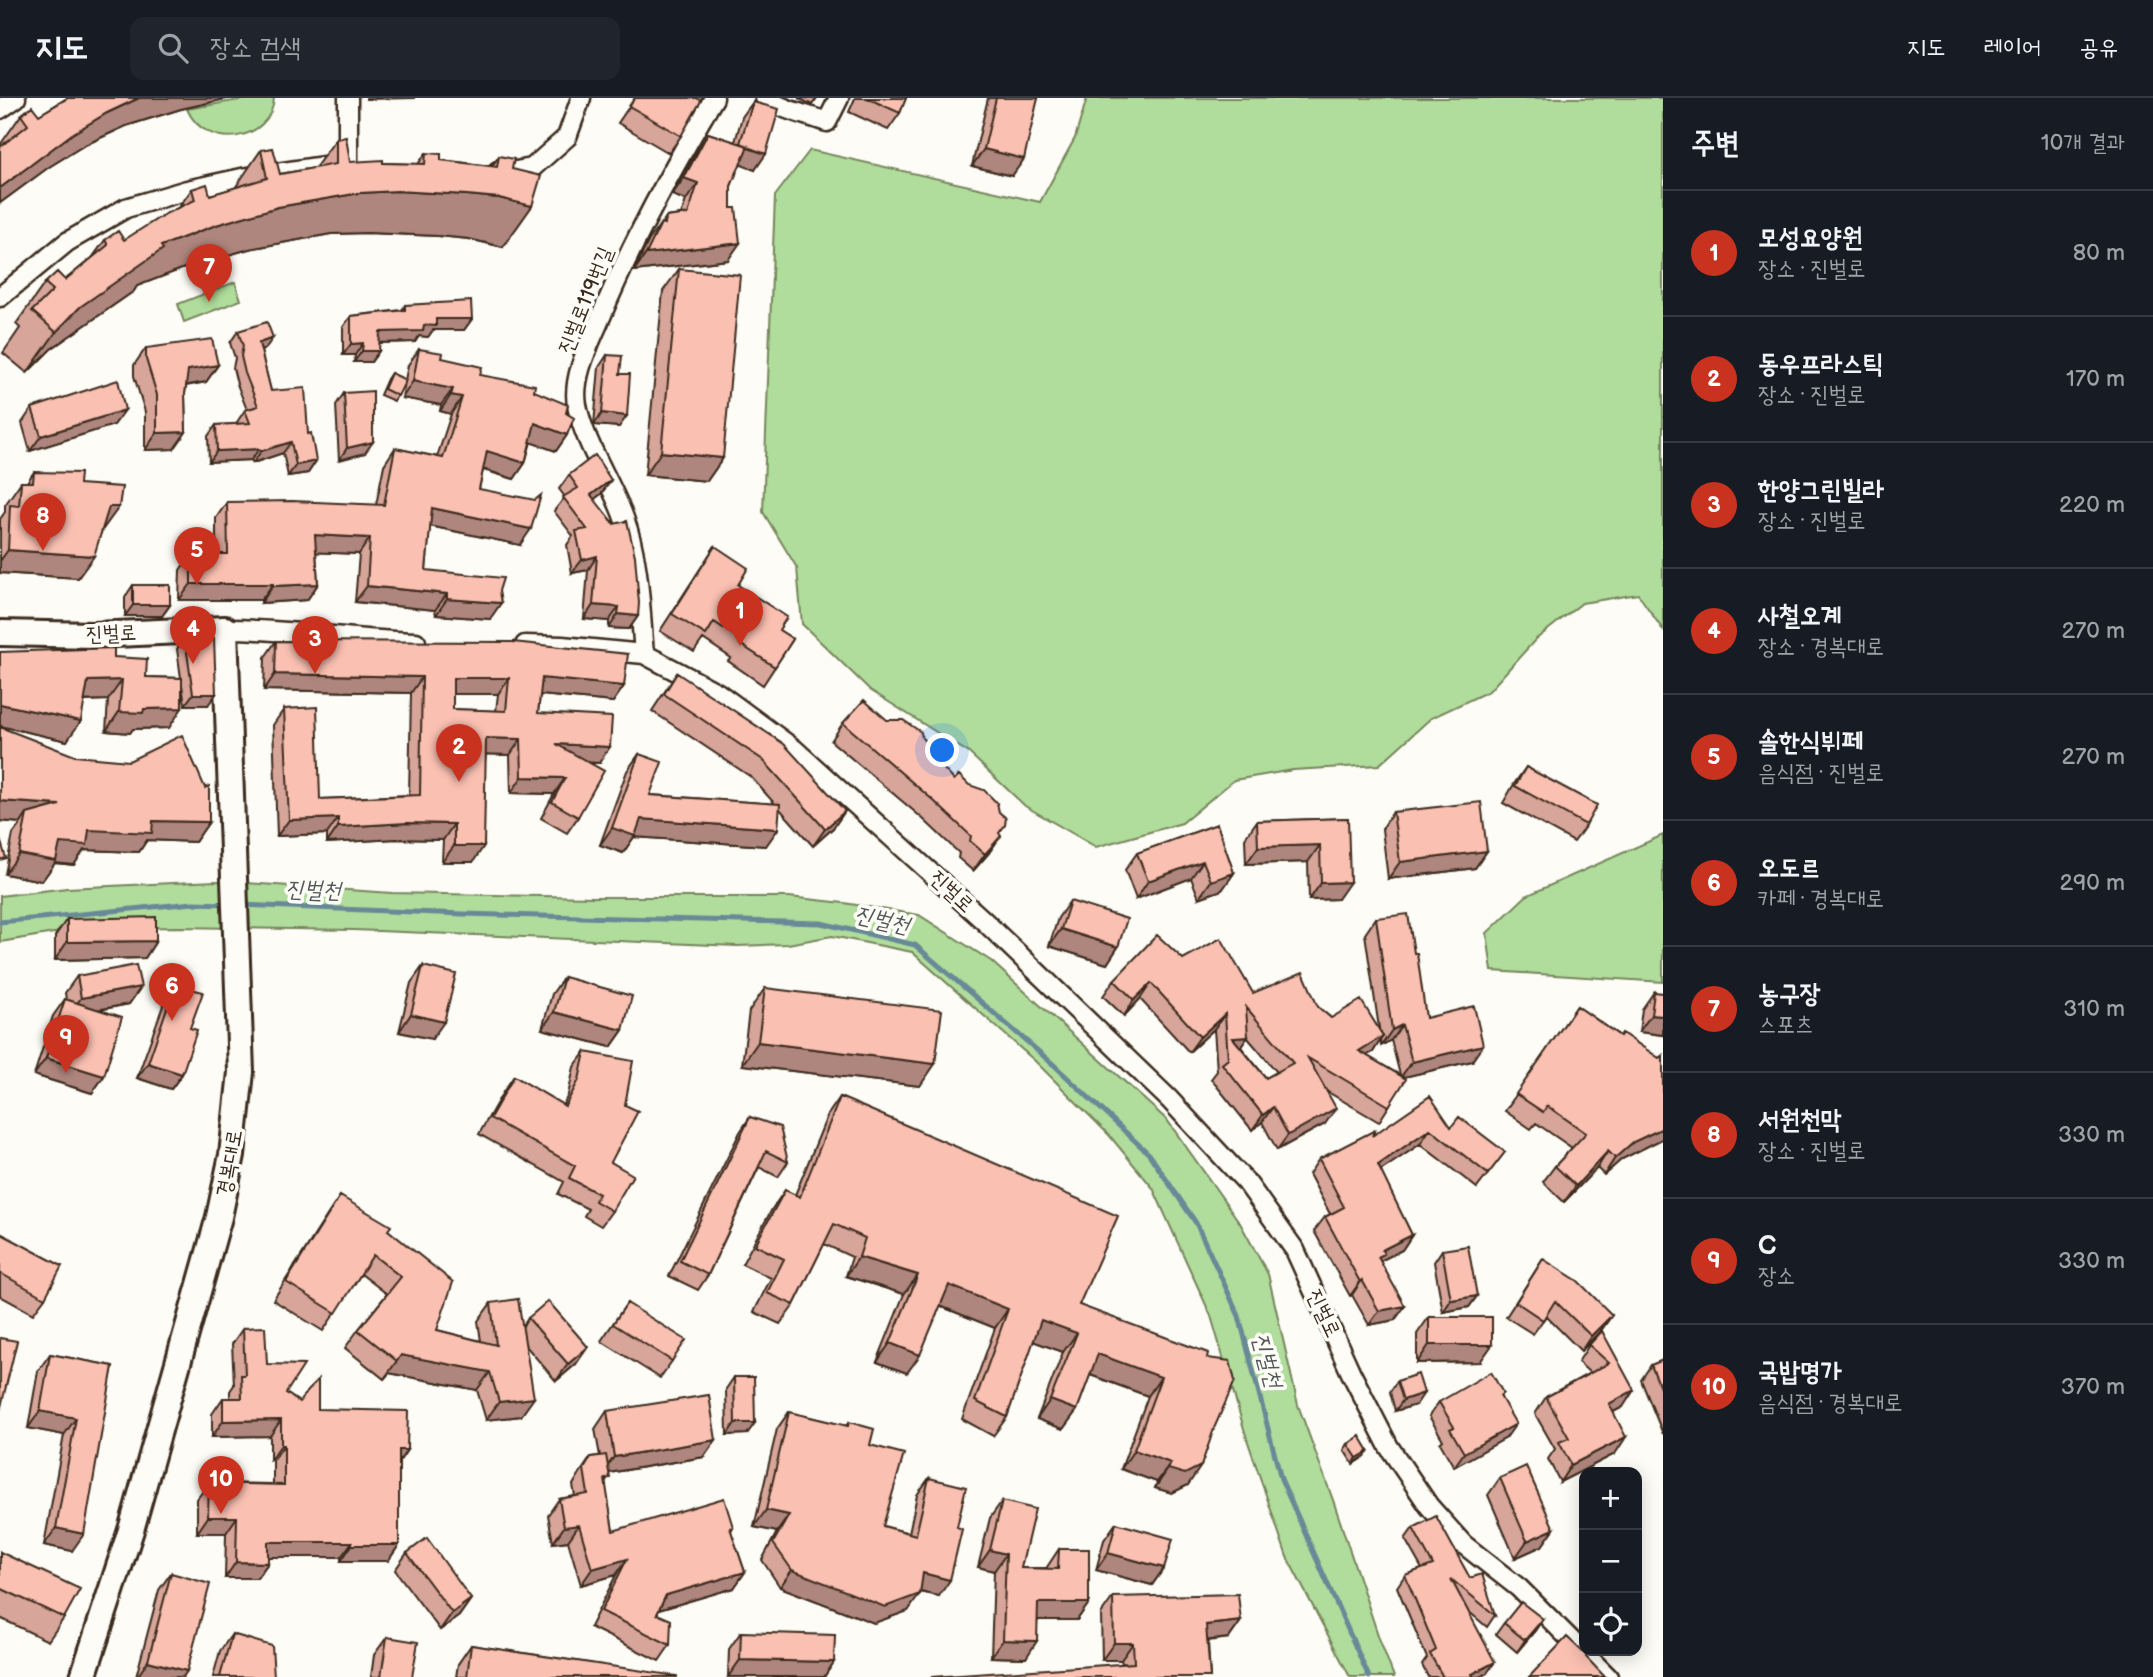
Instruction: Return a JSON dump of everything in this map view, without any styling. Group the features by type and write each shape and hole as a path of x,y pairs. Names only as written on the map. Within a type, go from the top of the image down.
{"street":[{"path":"0,109 16,98"},
{"path":"0,296 67,242 126,208 187,190 242,178 319,166 355,164 348,98"},
{"path":"480,170 516,172 532,168 567,137 582,98"},
{"name":"진벌로119번길","path":"644,654 636,562 625,520 583,427 577,404 578,380 585,356 625,260 670,171 714,98"},
{"path":"765,98 782,109 827,122 839,98"},
{"name":"경복대로","path":"83,1677 131,1530 219,1217 232,1155 241,1072 225,697 225,629"},
{"name":"진벌로","path":"0,633 94,635 254,629 373,641 430,643"},
{"name":"진벌로","path":"509,645 562,646 644,654 718,693 794,749 982,919 1178,1109 1247,1183 1295,1250 1351,1373 1389,1447 1429,1506 1463,1544 1519,1588 1608,1677"}],"green space":[{"path":"251,98 274,98 271,112 262,124 251,132 237,136 209,132 196,123 187,109"},
{"path":"1087,98 1663,98 1663,630 1638,594 1582,603 1535,640 1489,691 1431,718 1379,765 1293,770 1234,780 1182,823 1096,847 1025,806 969,753 870,690 802,624 797,568 763,512 775,196 810,150 1040,202 1075,138"},
{"path":"235,282 241,300 184,322 178,304"},
{"path":"1663,835 1663,982 1492,971 1487,933 1526,896"},
{"path":"216,881 392,893 789,897 919,915 991,961 1167,1120 1240,1223 1268,1274 1298,1405 1394,1677 1350,1677 1287,1557 1247,1439 1211,1316 1153,1188 1109,1135 1035,1061 912,952 832,936 788,944 737,946 354,930 178,927 78,929 0,942 0,896 67,888"}],"building":[{"path":"68,98 139,98 72,134 0,188 0,147 28,125 21,115 32,106 39,115"},
{"path":"635,98 697,98 701,101 681,136 629,106"},
{"path":"867,98 906,98 900,113"},
{"path":"996,98 1038,98 1024,159 984,149"},
{"path":"753,102 779,109 766,154 740,143"},
{"path":"708,133 748,146 731,186 731,208 736,208 740,243 646,254 661,223 665,224 666,217 688,214 698,183 684,178"},
{"path":"346,137 350,162 383,160 383,163 425,164 426,153 441,154 441,160 497,167 499,156 514,159 512,169 541,176 532,206 499,198 397,191 360,193 278,207 216,225 161,246 163,249 80,307 56,332 32,311 53,290 45,283 57,272 65,280 108,245 105,240 118,231 124,240 165,214 195,200 192,189 207,184 210,195 267,178 261,150 273,148 280,174 336,164 336,139"},
{"path":"679,269 740,275 723,458 661,452"},
{"path":"471,301 472,319 436,319 436,326 424,325 423,331 380,332 379,351 362,351 363,343 351,344 351,316 405,310 405,305"},
{"path":"267,322 273,338 259,343 271,391 305,388 308,434 311,433 316,461 296,465 291,442 261,451 217,451 216,425 250,423 245,410 258,406 245,373 241,356 243,346 238,331"},
{"path":"212,339 218,365 188,370 185,394 186,432 157,433 157,395 146,359 146,348"},
{"path":"419,349 443,353 442,358 482,367 480,375 535,385 534,391 568,405 566,413 574,418 567,435 535,423 525,463 487,451 479,489 535,500 541,495 531,529 432,508 426,570 503,578 499,591 501,603 447,599 447,594 367,586 370,538 315,535 318,584 191,584 191,554 228,554 227,502 292,501 384,505 395,448 443,458 462,397 451,395 453,389 413,381"},
{"path":"607,355 622,356 620,374 630,374 627,416 602,413"},
{"path":"391,373 406,380 398,396 384,389"},
{"path":"118,380 125,410 41,436 32,408"},
{"path":"373,391 373,442 347,448 344,393"},
{"path":"595,455 611,480 591,495 614,524 627,521 635,556 638,616 618,614 619,607 593,605 597,556 582,560 576,531 587,529 563,497 578,488 569,475"},
{"path":"34,472 80,473 79,484 122,487 119,507 109,507 94,556 8,550 10,505 19,506 21,482 33,482"},
{"path":"715,546 748,568 738,585 787,617 779,630 793,639 775,667 740,644 743,641 714,622 706,635 672,614"},
{"path":"133,585 170,585 170,605 133,605"},
{"path":"185,638 214,638 216,694 193,694"},
{"path":"276,641 513,642 628,654 624,686 542,678 538,713 612,717 610,747 556,744 604,771 578,817 552,802 565,778 522,777 521,739 486,738 484,846 454,846 454,824 407,823 338,827 338,818 289,820 284,709 317,707 320,799 420,795 422,677 275,674","holes":["453,678 509,678 506,711 453,709"]},
{"path":"114,648 114,657 147,659 146,677 182,678 182,708 144,709 143,713 119,712 122,680 88,681 81,721 0,704 0,652"},
{"path":"677,673 784,744 845,811 825,829 763,760 664,694"},
{"path":"864,700 887,720 903,720 921,732 922,738 935,751 932,756 954,780 959,775 969,785 984,790 997,803 999,812 1006,818 1005,825 999,833 1001,836 985,854 970,841 971,836 934,801 843,723"},
{"path":"0,727 75,756 129,761 182,735 205,788 209,786 209,822 153,821 152,833 89,830 87,845 60,843 56,861 19,854 27,814 60,805 0,801"},
{"path":"639,754 662,762 650,795 780,804 778,829 641,819 635,836 612,828"},
{"path":"1526,767 1597,805 1586,825 1515,786"},
{"path":"1481,802 1487,851 1400,862 1393,812"},
{"path":"1348,818 1350,882 1321,883 1320,845 1258,847 1257,821"},
{"path":"1217,824 1234,873 1211,881 1203,861 1148,881 1137,853"},
{"path":"0,839 6,858 0,860"},
{"path":"1070,901 1127,919 1118,947 1061,929"},
{"path":"1408,914 1414,953 1417,953 1426,1018 1474,1006 1483,1045 1412,1062 1402,1025 1392,1030 1376,918"},
{"path":"156,917 156,941 67,942 67,919"},
{"path":"1157,935 1183,959 1221,938 1253,993 1303,972 1318,1007 1331,1018 1361,1000 1383,1036 1359,1051 1406,1079 1389,1106 1308,1058 1336,1108 1288,1135 1273,1107 1263,1115 1222,1064 1228,1059 1225,1014 1200,1037 1151,983 1134,1000 1114,980","holes":["1246,1007 1293,1063 1266,1078 1233,1038 1248,1037"]},
{"path":"136,965 141,987 81,998 77,976"},
{"path":"423,966 456,974 444,1022 411,1014"},
{"path":"564,977 632,996 623,1030 554,1012"},
{"path":"175,985 203,992 190,1028 197,1030 182,1074 148,1063"},
{"path":"765,988 942,1010 935,1064 758,1042"},
{"path":"1654,992 1663,993 1663,1016 1651,1015"},
{"path":"65,999 122,1017 104,1076 46,1058"},
{"path":"1577,1006 1620,1036 1622,1033 1659,1058 1663,1055 1663,1128 1633,1142 1615,1158 1608,1151 1576,1186 1555,1166 1586,1133 1547,1106 1543,1112 1516,1094"},
{"path":"585,1052 633,1061 625,1105 638,1111 611,1162 633,1175 612,1211 595,1201 599,1194 569,1178 575,1166 490,1118 514,1076 565,1106 579,1080"},
{"path":"1430,1096 1451,1127 1459,1117 1505,1152 1488,1174 1430,1129 1378,1165 1412,1235 1382,1250 1384,1254 1378,1257 1405,1306 1379,1311 1325,1217 1344,1207 1319,1159 1375,1130 1372,1136"},
{"path":"840,1097 1118,1216 1079,1305 1208,1353 1207,1358 1230,1361 1235,1381 1201,1466 1185,1474 1168,1469 1171,1463 1134,1450 1161,1377 1098,1354 1077,1410 1050,1400 1077,1333 1041,1320 1007,1417 975,1401 1008,1309 949,1285 920,1355 890,1343 918,1275 859,1257 865,1238 834,1224 794,1305 767,1293 784,1259 755,1245 785,1190 800,1197"},
{"path":"750,1117 780,1127 788,1162 766,1151 708,1275 680,1261"},
{"path":"340,1196 391,1226 388,1230 453,1282 437,1330 496,1345 491,1303 518,1299 534,1398 499,1402 490,1372 401,1355 397,1361 358,1330 401,1277 373,1255 336,1313 286,1282"},
{"path":"0,1233 62,1266 45,1298 0,1273"},
{"path":"1468,1246 1477,1296 1451,1300 1442,1250"},
{"path":"1543,1259 1578,1281 1612,1315 1591,1336 1555,1301 1543,1320 1516,1302"},
{"path":"548,1301 588,1347 568,1364 528,1318"},
{"path":"627,1303 686,1340 672,1361 613,1324"},
{"path":"1429,1317 1492,1317 1492,1345 1429,1345"},
{"path":"265,1327 267,1364 304,1365 286,1393 299,1402 318,1379 318,1409 408,1411 407,1450 399,1450 399,1545 268,1542 268,1563 236,1562 237,1517 208,1517 209,1483 284,1485 281,1420 223,1421 223,1398 242,1398 241,1375 245,1375 243,1328"},
{"path":"1602,1331 1634,1390 1609,1404 1626,1437 1571,1465 1559,1442 1569,1438 1546,1397 1609,1363 1589,1345"},
{"path":"0,1338 17,1341 0,1411"},
{"path":"50,1354 113,1366 84,1534 56,1528 76,1418 40,1411"},
{"path":"1663,1360 1663,1394 1651,1365"},
{"path":"1491,1372 1503,1393 1500,1396 1516,1424 1464,1453 1450,1429 1454,1427 1439,1402"},
{"path":"1418,1374 1424,1393 1403,1400 1397,1381"},
{"path":"734,1377 754,1377 755,1423 735,1423"},
{"path":"709,1395 716,1440 614,1457 607,1411"},
{"path":"789,1412 848,1426 849,1422 874,1429 870,1445 904,1454 883,1526 916,1535 929,1478 966,1487 957,1527 962,1529 950,1580 923,1573 920,1594 885,1607 792,1570 773,1543 789,1515 766,1510"},
{"path":"1360,1436 1369,1451 1357,1458 1348,1444"},
{"path":"606,1455 610,1478 605,1479 613,1531 724,1498 733,1527 730,1528 745,1572 666,1595 657,1614 671,1620 670,1645 601,1611 627,1559 592,1569 579,1525 564,1527 559,1499 588,1494 584,1469 591,1457"},
{"path":"1526,1466 1554,1529 1527,1541 1500,1478"},
{"path":"1002,1501 1035,1509 1021,1568 1058,1569 1059,1549 1089,1549 1089,1603 1038,1603 1037,1641 1003,1640 1006,1554 990,1550"},
{"path":"1436,1516 1470,1578 1482,1574 1495,1615 1451,1579 1495,1662 1472,1674 1474,1677 1443,1677 1430,1654 1436,1650 1405,1575 1433,1565 1413,1528"},
{"path":"1116,1523 1173,1539 1164,1568 1108,1553"},
{"path":"427,1538 471,1599 452,1613 407,1553"},
{"path":"0,1552 80,1589 64,1618 0,1588"},
{"path":"171,1573 210,1584 187,1671 148,1661"},
{"path":"1238,1594 1241,1621 1206,1625 1210,1677 931,1677 1134,1663 1133,1643 1114,1643 1113,1597"},
{"path":"1521,1602 1543,1619 1525,1640 1504,1623"},
{"path":"741,1632 835,1635 834,1662 740,1660"},
{"path":"232,1634 272,1646 274,1677 220,1677"},
{"path":"387,1637 418,1642 412,1677 381,1677"},
{"path":"1567,1637 1579,1648 1579,1656 1587,1656 1605,1677 1529,1677"},
{"path":"471,1645 677,1676 677,1677 467,1677"}],"waterway":[{"name":"진벌천","path":"0,922 193,903 228,904"},
{"name":"진벌천","path":"241,905 463,914 821,923 915,945 1054,1065 1149,1154 1196,1223 1239,1316 1281,1479 1369,1677"}],"place":[{"name":"농구장","path":"209,302"},
{"name":"서원천막","path":"43,551"},
{"name":"솔한식뷔페","path":"197,585"},
{"name":"모성요양원","path":"740,646"},
{"name":"사철오계","path":"193,664"},
{"name":"한양그린빌라","path":"315,674"},
{"name":"동우프라스틱","path":"459,782"},
{"name":"오도르","path":"172,1021"},
{"name":"C","path":"66,1073"},
{"name":"국밥명가","path":"221,1514"}]}
